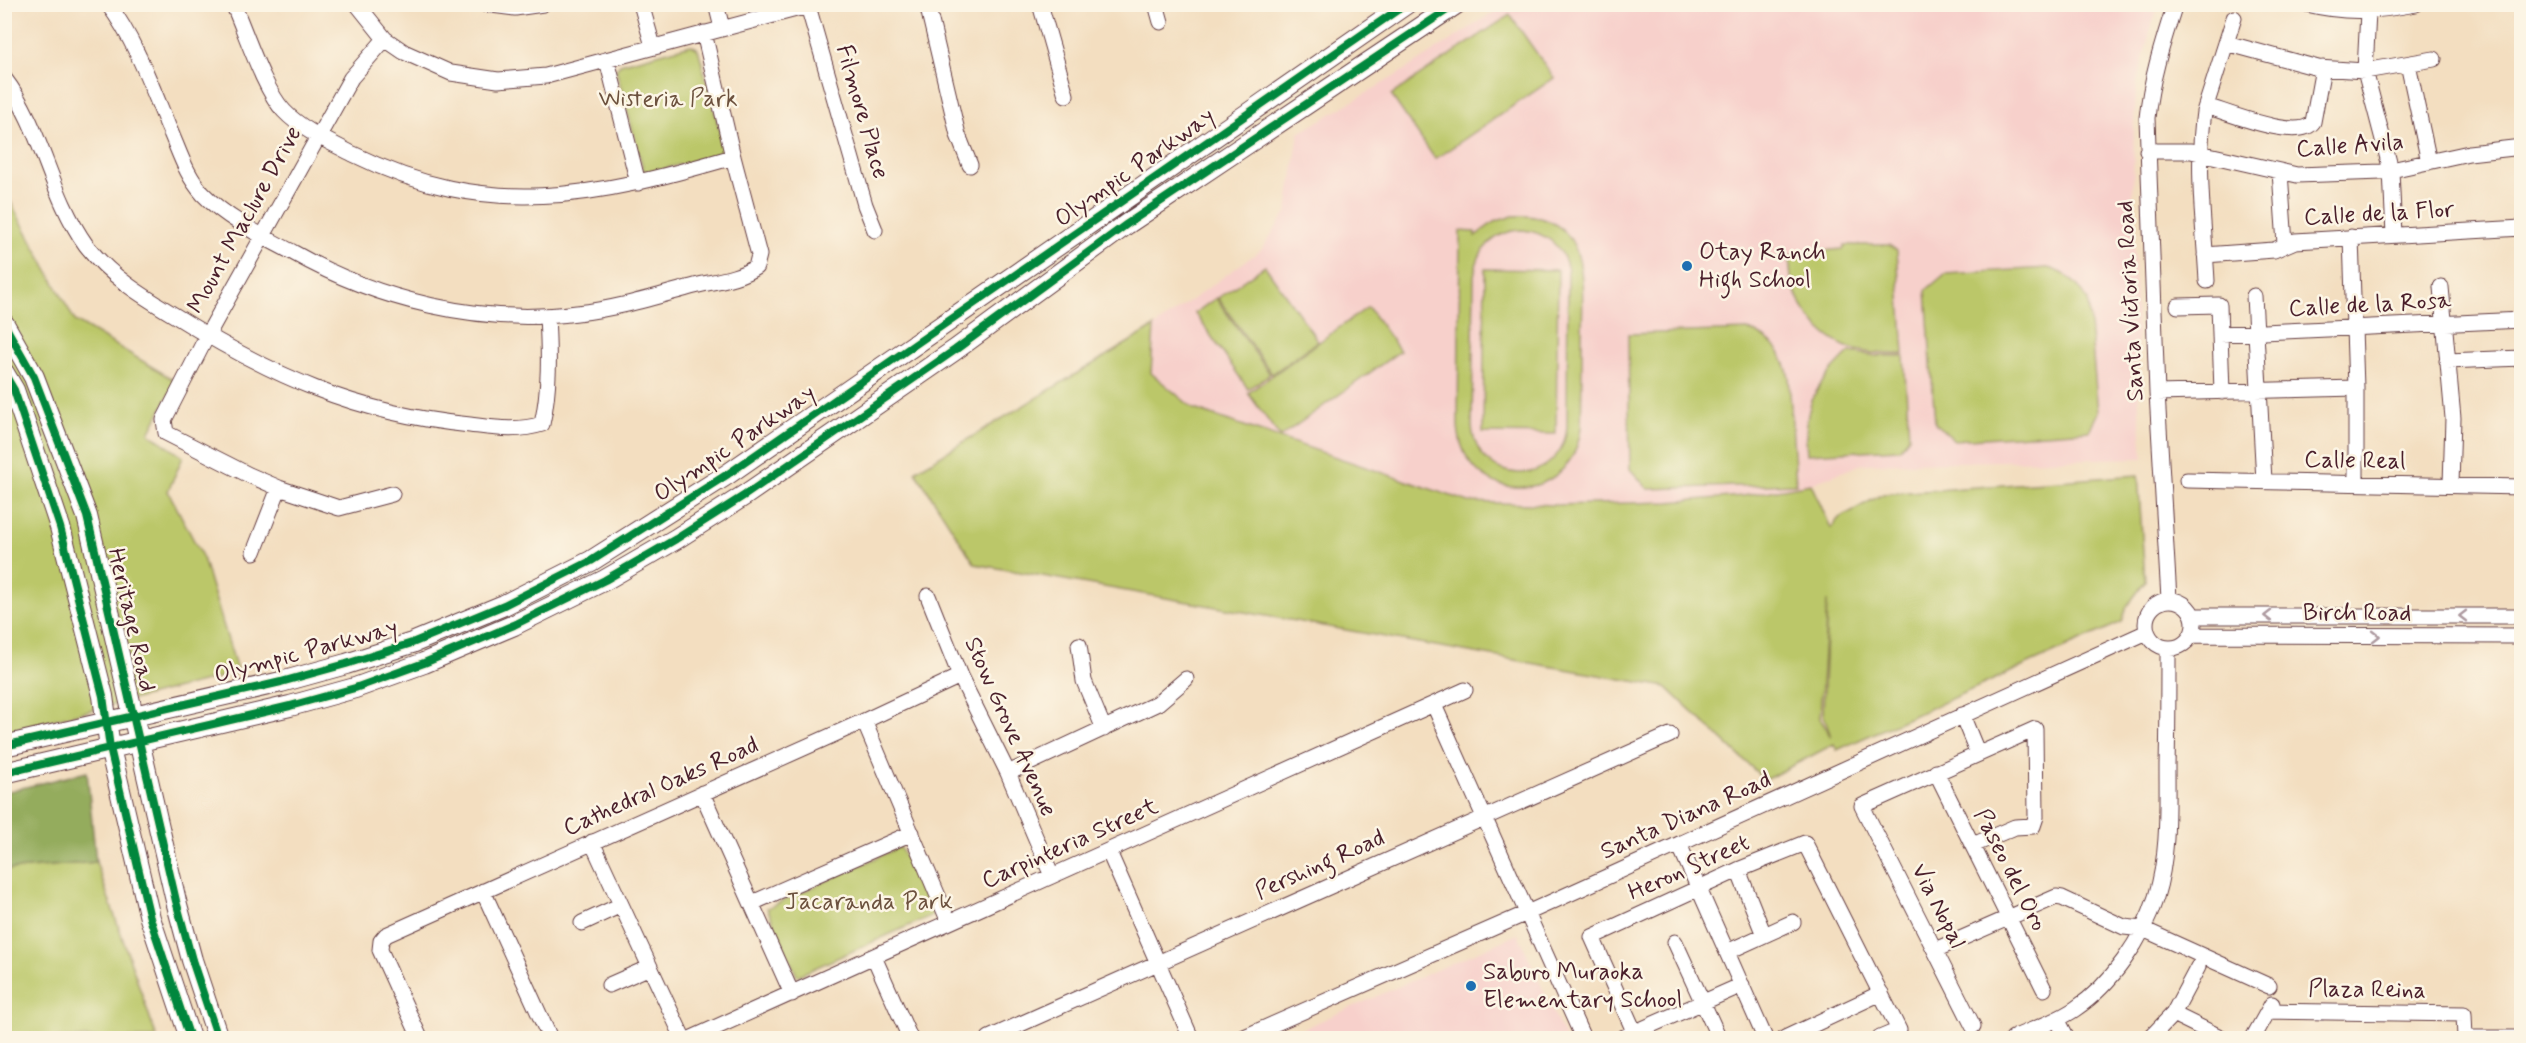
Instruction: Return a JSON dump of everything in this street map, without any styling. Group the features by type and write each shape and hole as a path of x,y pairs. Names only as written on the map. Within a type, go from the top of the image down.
{"main road":[{"name":"Olympic Parkway","path":"4,746 281,682 412,643 504,605 591,561 728,474 1406,4"},
{"name":"Olympic Parkway","path":"4,773 290,706 355,688 514,626 605,580 676,539 745,495 955,350 1126,224 1456,4"},
{"path":"1323,62 1339,83"},
{"name":"Heritage Road","path":"4,324 34,377 87,516 183,929 218,1038"},
{"name":"Heritage Road","path":"4,373 14,390 60,527 103,696 110,748 150,918 190,1038"}],"street":[{"path":"108,4 132,43 191,178 205,195 263,237 345,278 401,297 471,312 547,316 622,305 735,277 756,267 759,255 704,33"},
{"path":"233,4 272,95 283,110 318,135 362,158 399,174 428,183 471,193 511,197 544,197 601,191 733,157"},
{"path":"357,4 385,39 404,52 437,68 478,78 520,79 546,76 811,5"},
{"path":"484,4 515,8 543,4"},
{"path":"641,4 653,46"},
{"path":"716,4 722,28"},
{"path":"927,4 958,135 970,165"},
{"path":"1040,4 1066,95"},
{"path":"1155,4 1161,22"},
{"name":"Santa Victoria Road","path":"2169,599 2146,151 2149,93 2175,4"},
{"path":"2307,4 2331,10 2368,12 2416,4"},
{"name":"Filmore Place","path":"811,5 865,205 875,230"},
{"path":"2368,12 2365,71 2391,170 2394,235"},
{"path":"2207,280 2200,152 2206,106 2234,18"},
{"name":"Mount Maclure Drive","path":"279,488 219,461 166,433 164,420 167,409 178,395 207,336 351,78 385,39"},
{"path":"2226,44 2323,68 2365,71 2434,59"},
{"path":"607,60 638,183"},
{"path":"2408,64 2429,162"},
{"path":"2206,106 2266,125 2301,130 2309,127 2313,122 2323,68"},
{"path":"4,78 27,115 65,211 104,266 128,286 207,336 274,373 369,408 422,420 522,430 542,424 548,398 547,316"},
{"name":"Calle Avila","path":"2146,151 2200,152 2296,175 2391,170 2469,153 2522,147"},
{"path":"2280,172 2285,244"},
{"name":"Calle de la Flor","path":"2205,255 2274,250 2295,241 2522,228"},
{"path":"2351,237 2356,388 2356,483"},
{"path":"2441,287 2453,418 2451,485"},
{"path":"2254,296 2264,481"},
{"path":"2178,306 2219,305 2222,392"},
{"name":"Calle de la Rosa","path":"2220,334 2522,320"},
{"path":"2447,361 2522,358"},
{"path":"2157,393 2356,388"},
{"name":"Calle Real","path":"2187,480 2522,487"},
{"path":"254,552 279,488 339,508 392,494"},
{"name":"Stow Grove Avenue","path":"928,596 960,676 1008,773 1052,876"},
{"path":"2169,599 2183,603 2193,616 2192,634 2181,645 2168,648 2155,643 2146,632 2145,625 2149,610 2154,604 2169,599"},
{"name":"Birch Road","path":"2193,616 2522,616"},
{"path":"2352,616 2352,636"},
{"name":"Santa Diana Road","path":"1242,1038 1527,913 2146,632"},
{"name":"Birch Road","path":"2192,634 2522,636"},
{"path":"1078,645 1084,681 1104,729"},
{"path":"2013,1038 2074,1010 2101,987 2118,968 2143,929 2156,897 2165,849 2168,648"},
{"name":"Cathedral Oaks Road","path":"420,1038 380,950 381,941 386,935 960,676"},
{"path":"1008,773 1158,703 1186,679"},
{"name":"Carpinteria Street","path":"692,1038 1465,690"},
{"path":"1434,705 1583,1038"},
{"path":"1962,715 1978,754"},
{"path":"864,721 949,922"},
{"path":"1936,772 2035,729 2036,817 2033,826 2009,829 1973,845"},
{"name":"Pershing Road","path":"989,1038 1670,735"},
{"name":"Paseo del Oro","path":"1936,772 2044,988"},
{"name":"Via Nopal","path":"1936,772 1862,806 1973,1026"},
{"path":"702,793 792,994"},
{"path":"752,903 912,832"},
{"path":"592,843 683,1038"},
{"name":"Heron Street","path":"1631,1037 1592,937 1737,870 1805,843 1881,993"},
{"path":"1679,844 1765,1038"},
{"path":"1109,852 1191,1038"},
{"path":"1737,870 1764,935"},
{"path":"483,891 550,1038"},
{"path":"1935,950 2056,897 2073,902 2124,927 2143,929 2270,999 2253,1038"},
{"path":"582,923 621,905"},
{"path":"1727,952 1793,922"},
{"path":"1675,942 1719,1038"},
{"path":"874,957 910,1038"},
{"path":"609,985 650,967"},
{"path":"2150,1038 2173,1014 2198,967"},
{"path":"1631,1037 1742,985"},
{"path":"1785,1038 1881,993 1899,1029 1880,1038"},
{"name":"Plaza Reina","path":"2270,999 2464,1014 2464,1038"},
{"path":"2173,1014 2222,1038"},
{"path":"2057,1019 2067,1038"},
{"path":"2464,1038 2522,1038"}],"shaded area":[{"name":"Otay Ranch High School","path":"1505,5 2157,5 2137,82 2134,120 2133,207 2139,409 2143,458 1862,464 1811,484 1743,496 1669,502 1556,505 1469,502 1193,409 1151,373 1154,327 1261,250 1287,211 1299,133 1397,75"},
{"name":"Saburo Muraoka Elementary School","path":"1518,934 1565,1038 1282,1038"}],"green space":[{"path":"1510,15 1554,78 1435,159 1391,95"},
{"name":"Wisteria Park","path":"691,45 699,52 724,147 723,153 649,173 644,172 616,70 620,64"},
{"path":"4,190 75,321 176,381 149,433 183,457 168,491 203,558 238,673 5,732 4,628 10,573 4,551"},
{"path":"1513,216 1538,218 1557,225 1569,237 1577,253 1583,292 1581,427 1574,454 1559,472 1540,484 1519,487 1497,483 1479,472 1465,453 1458,426 1460,231 1475,232 1475,236 1494,222","holes":["1512,231 1531,231 1546,237 1558,247 1568,270 1567,427 1561,447 1550,462 1536,470 1519,473 1503,470 1488,461 1477,446 1472,426 1474,276 1479,258 1489,243"]},
{"path":"1845,245 1889,245 1897,251 1904,354 1883,354 1849,348 1836,342 1825,333 1805,311 1793,285 1790,257 1796,253 1843,249"},
{"path":"1265,266 1318,341 1272,374 1218,298"},
{"path":"2048,268 2072,280 2088,301 2098,412 2089,431 1954,440 1935,423 1926,290 1945,274"},
{"path":"1485,269 1558,270 1556,434 1483,433"},
{"path":"1216,298 1270,374 1248,389 1195,313"},
{"path":"1368,307 1400,351 1280,437 1248,393"},
{"path":"1154,327 1151,373 1194,409 1469,502 1556,505 1669,502 1743,496 1811,484 1831,528 1839,518 1883,494 2138,475 2145,582 2127,606 2122,622 1837,750 1834,744 1765,780 1666,687 975,564 915,471","holes":["1827,601 1823,714 1831,737 1820,718"]},
{"path":"1749,330 1770,342 1780,354 1787,368 1796,484 1648,489 1630,469 1628,334"},
{"path":"1850,352 1877,356 1904,356 1909,437 1899,449 1807,454 1807,422 1814,397 1828,375"},
{"path":"87,772 96,862 5,870 5,792"},
{"name":"Jacaranda Park","path":"900,847 933,915 797,976 767,908"},
{"path":"96,862 157,1038 5,1038 5,870"}],"cycle path":[{"path":"4,746 281,682 346,664 412,643 504,605 591,561 728,474 1406,4"},
{"path":"4,773 290,706 355,688 424,663 514,625 605,580 676,539 745,495 955,350 1127,224 1456,4"},
{"path":"4,324 34,377 87,516 176,901 192,960 218,1038"},
{"path":"4,373 14,390 60,527 103,696 110,748 150,918 190,1038"}],"place":[{"name":"Otay Ranch High School","path":"1687,266"},
{"name":"Saburo Muraoka Elementary School","path":"1471,986"}]}
